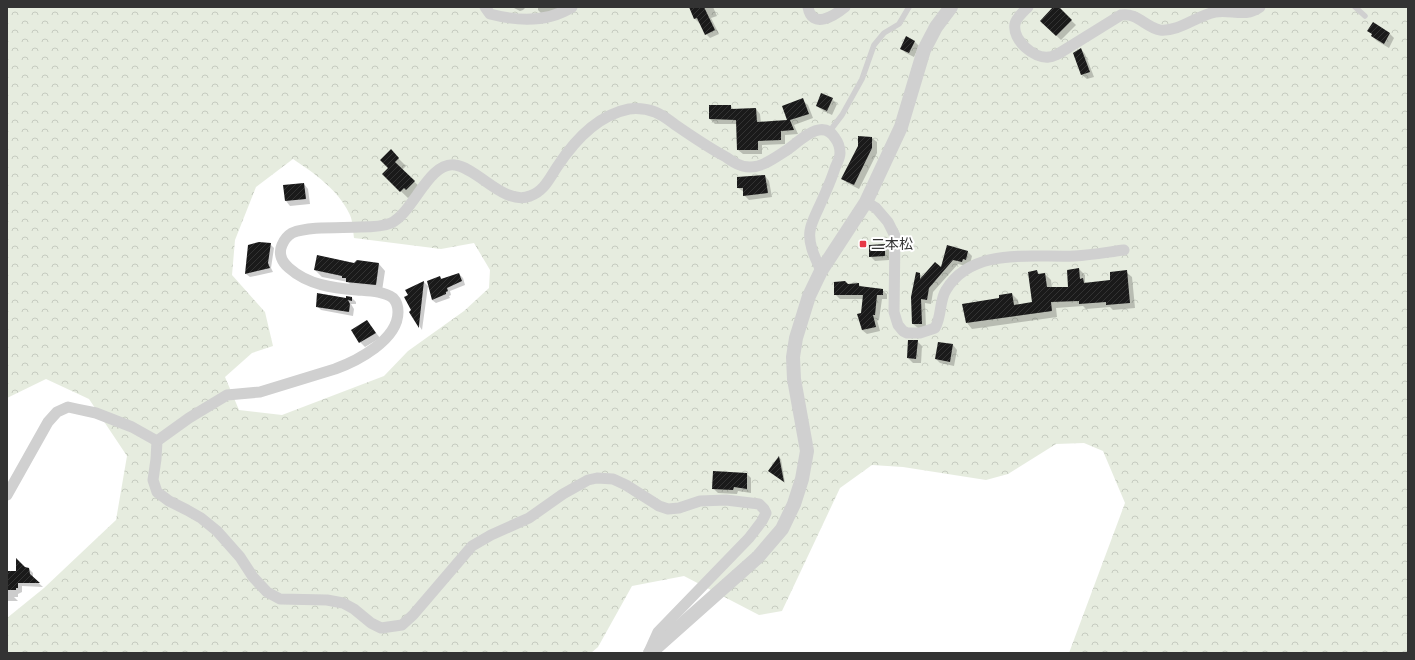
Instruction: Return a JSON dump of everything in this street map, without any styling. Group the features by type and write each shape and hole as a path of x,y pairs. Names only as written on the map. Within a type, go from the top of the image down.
{"street":[{"path":"485,7 490,14 520,20 548,17 563,13 572,7"},
{"path":"808,7 809,13 817,20 826,19 838,13 845,7"},
{"path":"649,653 758,557 782,529 794,504 802,479 807,451 794,379 793,357 796,338 809,296 821,271 866,202 901,127 924,50 936,27 951,7"},
{"path":"1028,7 1019,16 1014,25 1016,35 1025,48 1041,57 1050,57 1058,54 1121,15 1133,15 1158,30 1169,30 1216,12 1252,12 1260,7"},
{"path":"157,441 195,414 227,395 260,392 341,367 369,352 391,333 398,318 396,302 392,298 374,292 328,287 296,274 281,259 280,249 288,236 294,233 320,228 371,227 392,223 407,209 434,174 440,169 450,165 461,167 507,195 519,198 530,196 541,191 573,145 593,126 604,118 630,109 639,109 657,113 719,154 744,167 755,167 772,160 813,131 822,129 830,132 840,148 840,153 810,232 812,251 821,271"},
{"path":"866,202 876,208 888,222 895,236 894,312 898,325 907,333 920,333 935,328 938,323 945,291 954,278 984,261 1005,256 1076,256 1124,250"},
{"path":"7,495 48,422 57,412 68,408 96,413 132,427 157,441"},
{"path":"157,441 156,459 152,480 158,492 169,501 201,518 217,531 240,557 267,592 280,599 327,600 343,603 354,609 371,623 381,628 402,625 413,616 472,546 491,535 529,518 563,494 588,480 597,478 613,479 626,485 659,506 668,509 679,508 700,501 726,500 760,504 766,513 762,521 749,538 658,632 649,653"}],"lane":[{"path":"830,132 842,115 862,79 874,45 884,33 899,24 909,7"},
{"path":"1355,7 1365,16"}],"green space":[{"path":"7,7 1408,7 1408,653 1069,653 1125,503 1103,451 1084,443 1056,444 1008,474 986,480 903,467 872,465 840,488 782,611 759,615 684,576 632,586 598,647 591,653 7,653 7,618 44,588 116,520 127,456 89,399 46,379 7,398","holes":["293,159 317,176 339,197 349,213 353,225 354,238 441,249 474,243 490,270 489,288 464,311 408,351 384,376 282,415 239,410 225,377 252,353 273,346 265,312 232,275 235,240 256,187"]}],"building":[{"path":"689,7 704,7 715,30 705,35 697,18 694,19"},
{"path":"1053,7 1059,7 1072,20 1056,36 1040,21"},
{"path":"1373,22 1390,33 1384,44 1371,36 1372,34 1367,31"},
{"path":"906,36 915,41 909,53 900,49"},
{"path":"1081,48 1090,72 1081,75 1073,53"},
{"path":"821,93 833,98 827,111 816,106"},
{"path":"803,98 809,114 790,120 794,130 781,131 781,140 758,141 758,150 737,150 736,120 709,119 709,105 731,105 731,109 756,108 757,122 787,120 782,106"},
{"path":"858,136 872,137 872,148 854,185 841,179 858,146"},
{"path":"391,149 399,158 395,162 415,181 406,190 404,188 400,192 382,174 388,168 380,160"},
{"path":"765,175 768,193 743,196 743,188 737,188 737,177"},
{"path":"304,183 306,199 285,201 283,185"},
{"path":"259,242 271,243 268,263 270,268 245,274 248,245"},
{"path":"885,244 885,256 869,257 869,245"},
{"path":"947,245 968,251 966,260 963,259 962,262 953,260 929,288 927,300 921,299 922,324 912,324 911,297 916,272 920,273 920,279 935,262 941,267"},
{"path":"317,255 354,263 357,260 379,263 376,285 346,282 346,278 342,278 342,276 314,270"},
{"path":"1079,268 1080,279 1083,278 1084,283 1110,280 1110,272 1127,270 1130,303 1106,305 1106,302 1079,304 1079,301 1051,302 1052,311 966,323 962,304 999,298 999,295 1012,293 1014,305 1032,302 1028,272 1037,270 1038,274 1045,273 1047,287 1068,287 1067,270"},
{"path":"459,273 462,281 447,288 448,291 446,294 432,300 427,281 440,276 441,279"},
{"path":"424,281 419,328 409,312 411,310 404,297 408,295 405,290"},
{"path":"845,281 848,284 859,283 859,286 883,289 883,295 877,295 875,315 873,315 876,327 862,330 857,314 861,313 863,295 834,295 834,282"},
{"path":"317,293 346,298 346,296 352,297 352,301 348,300 350,304 349,312 316,307"},
{"path":"367,320 376,333 359,343 351,330"},
{"path":"908,340 918,340 916,359 907,358"},
{"path":"938,342 953,344 950,362 935,359"},
{"path":"779,456 784,482 768,471"},
{"path":"713,471 747,473 747,489 734,487 733,490 712,489"},
{"path":"16,558 25,567 29,568 30,574 40,583 18,583 18,588 16,588 16,590 7,590 7,571 16,571"}],"place":[{"name":"二本松","path":"863,244"}]}
